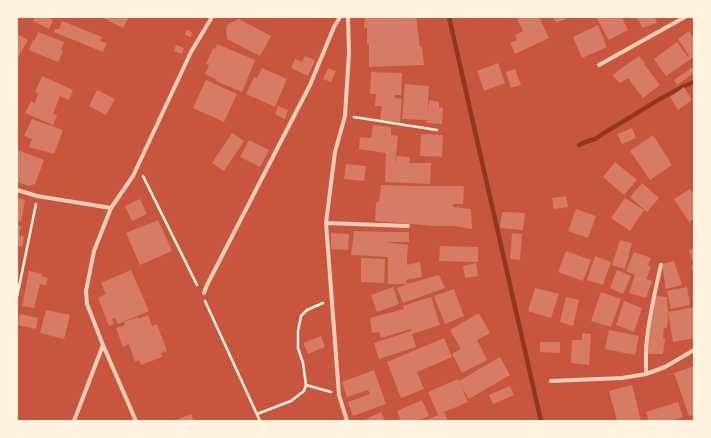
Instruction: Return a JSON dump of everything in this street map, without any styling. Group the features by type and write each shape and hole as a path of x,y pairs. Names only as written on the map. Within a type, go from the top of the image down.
{"street":[{"path":"136,421 87,304 86,291 94,251 111,208 138,165 191,52 212,17"},
{"path":"204,293 310,86 334,27 340,17"},
{"path":"347,421 339,395 326,223 335,152 345,116 349,53 348,17"},
{"path":"599,65 685,17"},
{"path":"17,190 37,196 111,208"},
{"path":"326,223 408,226"},
{"path":"646,374 648,332 661,265"},
{"path":"74,421 104,345"},
{"path":"551,381 622,378 646,374 665,367 694,350"}],"path":[{"path":"345,116 437,130"},
{"path":"138,165 204,299 260,421"},
{"path":"17,297 37,196"},
{"path":"204,293 204,299"},
{"path":"257,414 290,401 304,391 306,385 303,363 298,348 298,331 301,316 307,310 331,300"},
{"path":"306,385 339,395"}],"building":[{"path":"35,17 47,17 53,20 49,29 33,21"},
{"path":"101,17 129,17 123,28"},
{"path":"365,17 416,17 424,65 369,67 367,28 364,28"},
{"path":"521,17 539,17 549,38 515,54 510,43 517,40 515,35 523,31 517,19"},
{"path":"553,17 570,17 556,23"},
{"path":"596,17 622,17 628,30 609,40"},
{"path":"637,17 655,17 657,23 642,28"},
{"path":"239,19 271,36 260,56 227,39 226,29 228,24"},
{"path":"62,21 102,37 100,41 107,43 103,52 54,32 55,29 59,29"},
{"path":"598,25 607,47 582,58 573,37"},
{"path":"186,30 192,32 191,37 185,35"},
{"path":"689,31 693,37 694,36 694,57 666,76 654,59 677,42 688,57 689,56 678,39"},
{"path":"38,32 64,42 61,50 63,51 58,62 29,50"},
{"path":"17,34 28,40 17,59"},
{"path":"217,44 255,60 242,92 216,81 217,80 205,74 209,65 206,64 213,48 215,49"},
{"path":"176,45 184,48 182,54 174,51"},
{"path":"305,56 315,60 308,76 291,68 295,59 302,62"},
{"path":"639,56 660,85 643,98 628,78 620,83 612,75"},
{"path":"498,63 505,83 484,91 477,71"},
{"path":"694,66 694,73 677,85 674,80"},
{"path":"262,68 287,79 275,107 246,94 254,77 257,78"},
{"path":"328,68 336,71 331,82 323,79"},
{"path":"515,69 521,85 511,88 506,72"},
{"path":"371,72 402,73 401,95 395,95 395,98 402,99 400,122 380,120 382,106 375,106 376,94 370,94"},
{"path":"42,76 73,90 69,100 60,96 53,114 57,115 53,125 25,113 31,101 35,103 38,94 35,92"},
{"path":"206,80 237,94 224,122 193,108"},
{"path":"405,84 429,86 427,118 429,100 439,102 439,107 443,108 442,124 426,123 427,120 402,119"},
{"path":"684,87 692,100 678,110 670,97"},
{"path":"97,90 115,99 106,115 89,106"},
{"path":"278,106 288,110 285,119 275,114"},
{"path":"32,119 63,130 54,154 29,147 32,139 24,136"},
{"path":"373,125 391,127 391,135 398,136 395,165 397,156 410,157 409,163 431,163 430,184 385,182 386,153 359,149 360,137 371,138"},
{"path":"632,128 636,138 622,144 617,134"},
{"path":"232,133 244,141 224,171 212,163"},
{"path":"421,134 443,135 442,157 420,156"},
{"path":"653,135 672,165 650,180 630,151"},
{"path":"249,140 269,150 260,167 240,157"},
{"path":"18,150 44,160 35,184 29,186 17,182"},
{"path":"615,162 637,180 624,195 603,177"},
{"path":"346,164 366,166 364,181 344,179"},
{"path":"642,183 659,198 647,212 630,197"},
{"path":"381,185 464,186 463,204 453,204 453,207 471,209 472,229 454,226 375,221 376,203 379,201"},
{"path":"690,189 694,195 694,219 689,222 674,199"},
{"path":"566,196 568,207 554,209 552,198"},
{"path":"17,198 25,200 21,222 17,221"},
{"path":"625,198 644,210 630,231 611,218"},
{"path":"140,199 147,214 132,221 125,206"},
{"path":"576,209 596,216 588,238 568,231"},
{"path":"502,212 525,213 523,230 500,228"},
{"path":"158,220 172,251 140,265 126,233"},
{"path":"17,226 21,226 19,235 24,237 22,247 17,246"},
{"path":"354,231 409,232 409,242 385,242 408,245 407,265 420,262 422,277 406,280 407,284 388,284 388,257 351,255"},
{"path":"331,233 349,234 348,250 331,249"},
{"path":"512,233 522,234 520,260 510,259"},
{"path":"620,240 632,243 625,269 612,265"},
{"path":"440,246 478,247 478,262 439,261"},
{"path":"694,248 694,265 689,250"},
{"path":"566,251 591,260 583,281 558,272"},
{"path":"634,252 651,258 648,265 651,267 646,279 652,281 646,298 629,293 635,275 626,271"},
{"path":"595,256 611,262 603,285 587,280"},
{"path":"361,258 385,259 384,283 361,282"},
{"path":"674,261 682,285 666,289 662,264"},
{"path":"476,263 478,276 465,278 463,266"},
{"path":"694,265 694,274 691,266"},
{"path":"131,270 149,311 118,324 115,318 112,319 114,324 109,326 98,298 106,294 101,283"},
{"path":"617,270 631,276 623,294 610,288"},
{"path":"29,271 42,274 41,276 48,278 46,285 40,284 34,308 22,306"},
{"path":"439,275 445,288 403,303 397,288"},
{"path":"393,287 399,304 377,312 371,295"},
{"path":"687,287 690,305 671,309 667,291"},
{"path":"535,288 559,294 551,318 528,311"},
{"path":"454,289 464,316 445,324 434,296"},
{"path":"601,292 621,299 611,327 591,321"},
{"path":"656,296 667,297 667,328 664,328 663,338 665,339 663,354 648,354 648,344"},
{"path":"431,297 440,325 412,334 416,347 379,359 374,343 411,331 411,329 381,338 379,332 372,333 370,318 404,309 403,306"},
{"path":"566,297 579,300 573,326 560,322"},
{"path":"624,301 642,308 634,332 616,325"},
{"path":"694,307 694,338 673,342 668,312"},
{"path":"46,310 70,315 64,339 40,333"},
{"path":"479,313 490,333 477,340 487,360 462,373 452,354 461,349 450,330"},
{"path":"20,314 38,318 36,329 18,325"},
{"path":"148,315 152,326 157,324 167,351 161,353 162,357 141,365 139,360 135,362 129,344 123,347 116,328 125,325 124,322 138,317 139,319"},
{"path":"609,330 639,336 635,355 605,349"},
{"path":"582,333 591,334 589,365 571,363 572,340 582,340"},
{"path":"321,336 325,347 308,354 303,343"},
{"path":"444,338 452,357 417,372 424,389 401,398 387,362"},
{"path":"540,342 560,342 560,353 540,352"},
{"path":"500,357 510,375 469,399 461,386 468,402 444,412 448,421 424,421 438,415 428,392 458,379 459,381"},
{"path":"694,366 694,415 689,416 674,373"},
{"path":"374,370 386,404 353,416 348,402 370,394 368,390 347,397 342,382"},
{"path":"632,385 641,421 617,421 609,391"},
{"path":"510,386 514,395 493,404 489,395"},
{"path":"422,400 429,416 417,421 401,421 397,411"},
{"path":"678,402 683,417 671,421 649,421 646,412"},
{"path":"381,412 385,421 362,421"},
{"path":"191,414 194,421 174,421"}],"waterway":[{"path":"449,17 541,421"},
{"path":"579,145 597,138 660,99 694,82"}]}
